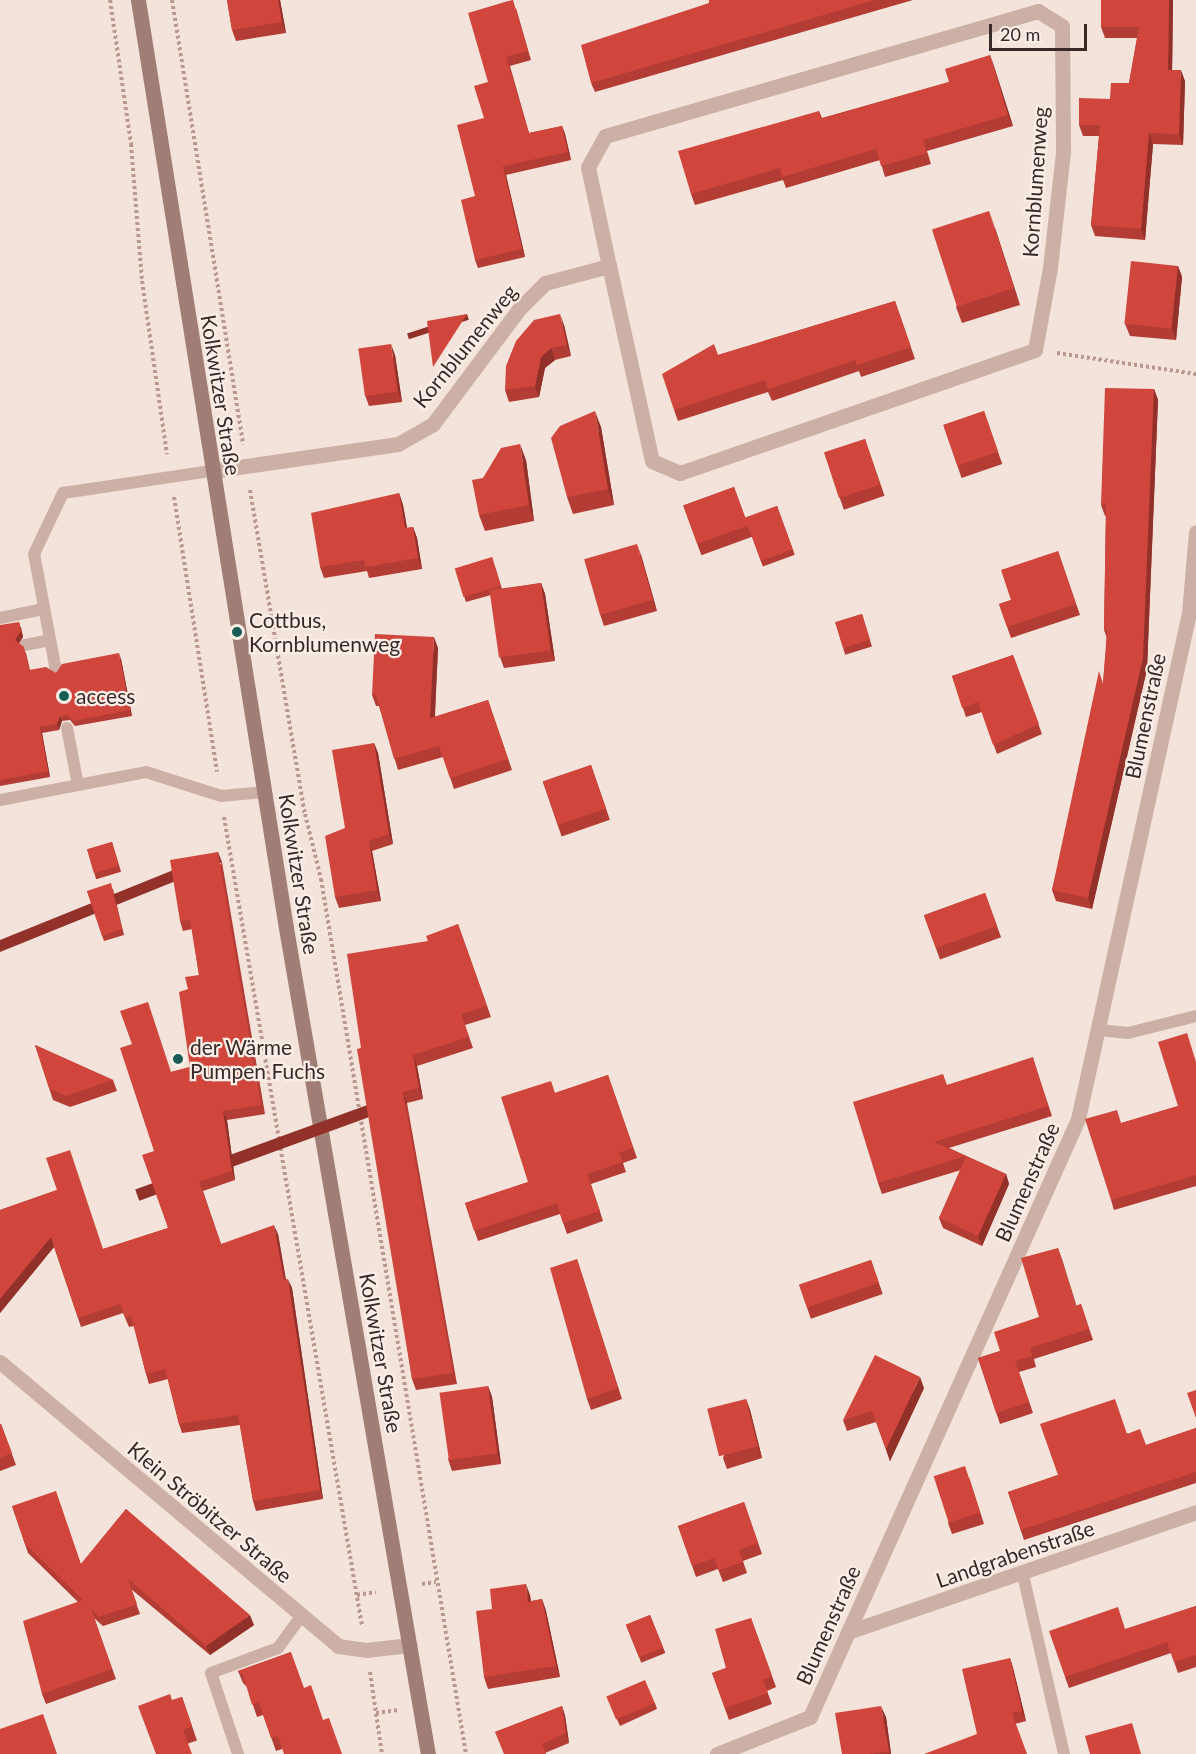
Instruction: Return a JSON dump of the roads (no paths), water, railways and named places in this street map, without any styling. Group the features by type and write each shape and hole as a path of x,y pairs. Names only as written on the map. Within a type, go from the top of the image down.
{"main road":[{"name":"Kolkwitzer Straße","path":"138,0 211,471 264,792 428,1754"}],"street":[{"name":"Kornblumenweg","path":"1038,11 1062,26 1063,152 1050,268 1035,350 680,473 652,461 609,266 588,167 605,136 1038,11"},
{"name":"Kornblumenweg","path":"211,471 398,444 433,424 519,309 544,283 609,266"},
{"name":"Blumenstraße","path":"717,1754 810,1717 1078,1119 1189,613 1196,532"},
{"name":"Klein Ströbitzer Straße","path":"0,1362 338,1646 366,1650 410,1646"},
{"name":"Landgrabenstraße","path":"848,1632 1023,1575 1196,1512"}],"lane":[{"path":"56,671 34,554 63,493 211,471"},
{"path":"0,618 44,609"},
{"path":"25,645 51,640"},
{"path":"67,728 78,785"},
{"path":"0,800 146,772 221,796 264,792"},
{"path":"1099,1030 1128,1033 1196,1016"},
{"path":"1023,1575 1064,1754"},
{"path":"237,1754 211,1673 278,1648 301,1616"}],"place":[{"name":"Cottbus, Kornblumenweg","path":"237,632"},
{"name":"access","path":"64,696"},
{"name":"der Wärme Pumpen Fuchs","path":"178,1059"}]}
